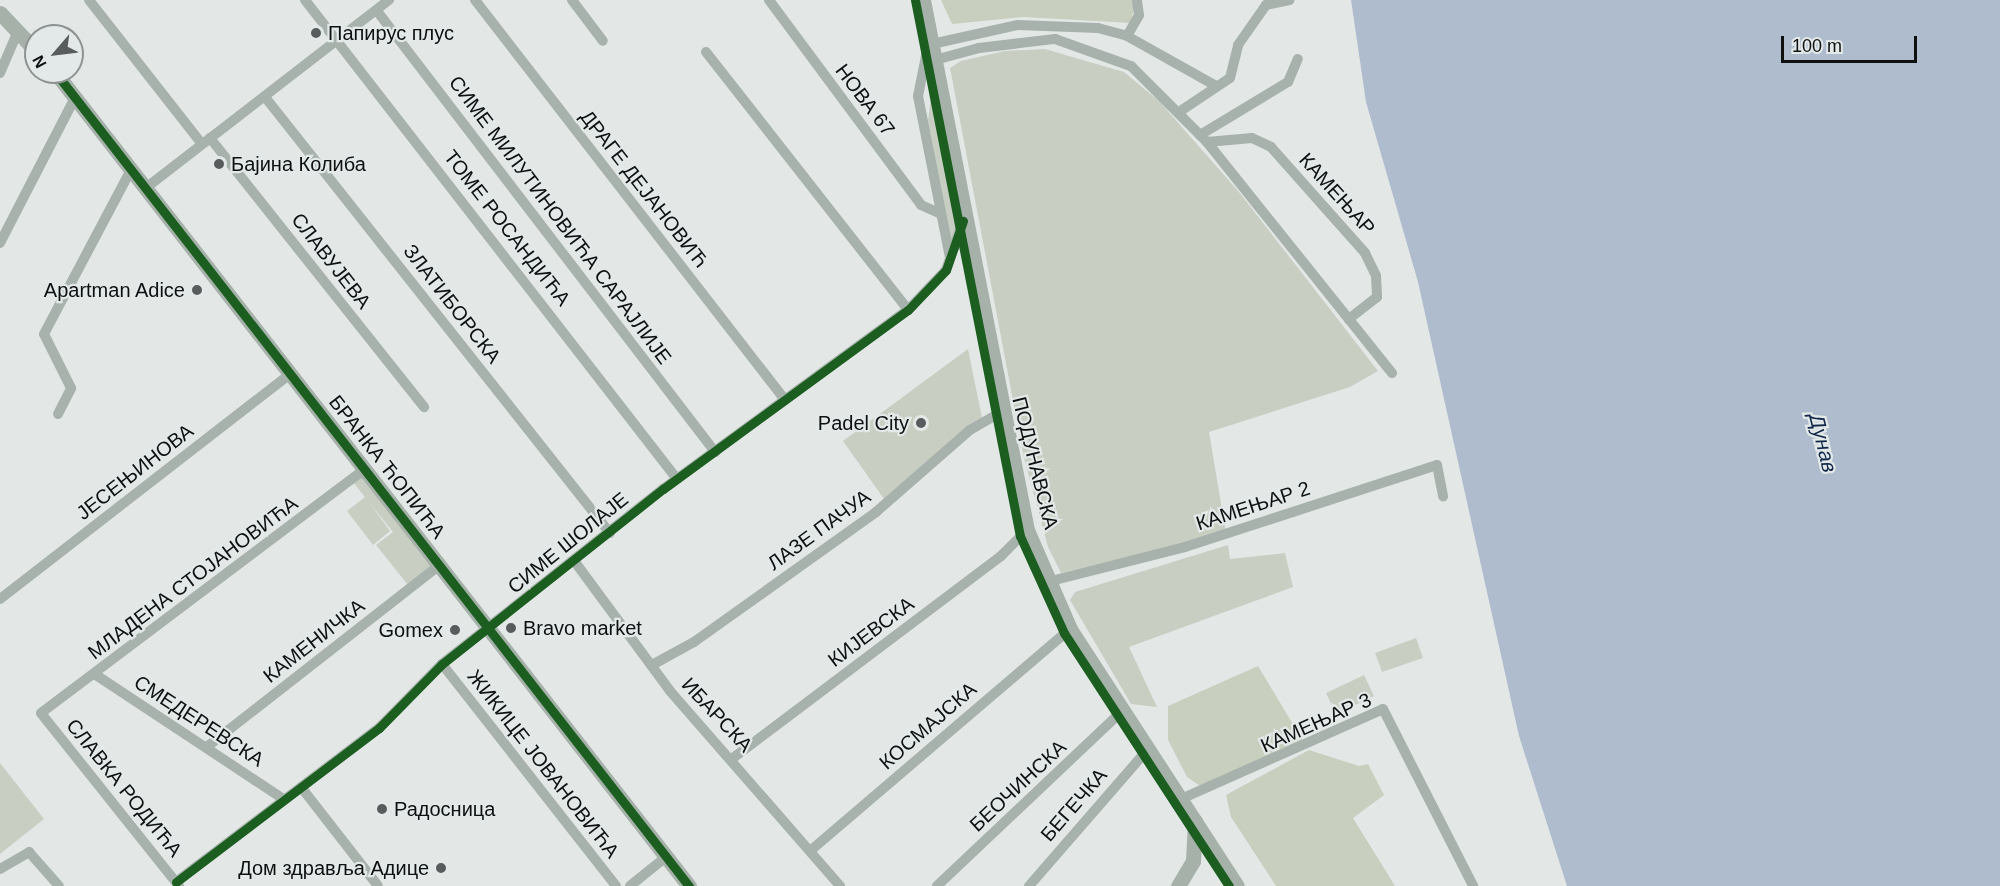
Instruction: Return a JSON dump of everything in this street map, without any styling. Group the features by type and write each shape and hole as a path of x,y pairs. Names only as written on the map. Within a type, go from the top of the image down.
{"street":[{"name":"СЛАВУЈЕВА","path":"89,0 424,407"},
{"name":"ТОМЕ РОСАНДИЋА","path":"305,0 339,39 677,479"},
{"path":"147,187 389,0"},
{"name":"ДРАГЕ ДЕЈАНОВИЋ","path":"475,0 784,400"},
{"path":"572,0 603,40"},
{"name":"НОВА 67","path":"769,0 921,205 939,213"},
{"name":"ПОДУНАВСКА","path":"923,0 1000,413 1027,530 1047,582 1070,628 1237,886"},
{"path":"1127,36 1139,15 1137,0"},
{"path":"1179,112 1230,78 1238,45 1262,10 1289,0"},
{"name":"СИМЕ МИЛУТИНОВИЋА САРАЈЛИЈЕ","path":"376,11 715,452"},
{"path":"0,13 24,38"},
{"path":"933,52 1018,25 1098,28 1127,36 1216,86"},
{"path":"0,73 18,31"},
{"path":"933,52 1055,39 1131,66 1204,139 1392,373"},
{"path":"706,52 909,310"},
{"name":"НОВА 67","path":"933,52 926,56 918,96 939,213 950,257"},
{"path":"1204,139 1288,82 1298,59"},
{"name":"БРАНКА ЋОПИЋА","path":"66,84 441,564 689,886"},
{"path":"0,243 76,96"},
{"name":"ЗЛАТИБОРСКА","path":"265,97 610,533"},
{"name":"КАМЕЊАР","path":"1204,139 1252,138 1271,147 1365,253 1376,276 1377,297 1349,319"},
{"path":"58,414 71,388 44,334 132,168"},
{"name":"СИМЕ ШОЛАЈЕ","path":"178,884 282,798 301,787 394,716 442,664 575,562 677,479 909,310 946,270 963,220"},
{"name":"ЈЕСЕЊИНОВА","path":"0,599 291,373"},
{"name":"ЛАЗЕ ПАЧУА","path":"652,665 694,642 876,512 970,430 1000,413"},
{"name":"КАМЕЊАР 2","path":"1047,582 1185,547 1437,465 1443,496"},
{"name":"МЛАДЕНА СТОЈАНОВИЋА","path":"41,713 96,675 365,469"},
{"name":"КИЈЕВСКА","path":"733,758 1001,556 1027,530"},
{"name":"ИБАРСКА","path":"575,562 652,665 840,886"},
{"name":"КАМЕНИЧКА","path":"208,746 441,564"},
{"name":"КОСМАЈСКА","path":"810,851 1070,628"},
{"name":"ЖИКИЦЕ ЈОВАНОВИЋА","path":"442,664 616,886"},
{"name":"СМЕДЕРЕВСКА","path":"96,675 208,746 282,798"},
{"name":"КАМЕЊАР 3","path":"1181,799 1383,709 1473,886"},
{"name":"БЕОЧИНСКА","path":"937,886 1123,710"},
{"name":"СЛАВКА РОДИЋА","path":"41,713 178,884"},
{"name":"БЕГЕЧКА","path":"1029,886 1148,749"},
{"path":"301,787 378,886"},
{"path":"1178,886 1193,861 1195,821"},
{"path":"0,869 24,851 34,854 59,886"},
{"path":"630,886 667,856"}],"shaded area":[{"path":"1045,49 1124,72 1159,101 1239,192 1378,371 1350,387 1209,432 1226,533 1061,573 1048,547 1024,458 950,68 961,61 1005,51"},
{"path":"934,75 959,227 951,249 928,120"},
{"name":"Padel City","path":"968,349 982,418 884,499 843,441"},
{"path":"364,474 435,563 408,585 376,545 393,532 369,502 390,531 373,545 347,511 365,497 353,482"},
{"path":"1228,545 1230,559 1285,553 1293,587 1129,647 1157,707 1131,704 1070,600 1075,592"},
{"path":"1416,638 1423,658 1382,672 1375,653"},
{"path":"1364,675 1374,696 1336,714 1326,693"},
{"path":"0,763 44,819 0,854"}],"green space":[{"path":"941,0 1135,1 1131,23 1023,17 952,24"},
{"path":"1258,666 1303,741 1209,792 1187,777 1168,740 1168,706"},
{"path":"1309,750 1359,766 1368,764 1384,795 1353,818 1395,886 1276,886 1231,817 1226,795"}],"water":[{"name":"Дунав","path":"1351,0 2000,0 2000,886 1567,886 1519,736 1418,282 1366,102"}],"cycle path":[{"path":"915,0 1020,536 1064,633 1229,886"},
{"path":"64,84 689,886"},
{"path":"176,882 379,728 442,664 663,489 908,310 946,270 963,221"}],"place":[{"name":"Папирус плус","path":"316,33"},
{"name":"Бајина Колиба","path":"219,164"},
{"name":"Apartman Adice","path":"197,290"},
{"name":"Padel City","path":"921,423"},
{"name":"Bravo market","path":"511,628"},
{"name":"Gomex","path":"455,630"},
{"name":"Радосница","path":"382,809"},
{"name":"Дом здравља Адице","path":"441,868"}]}
